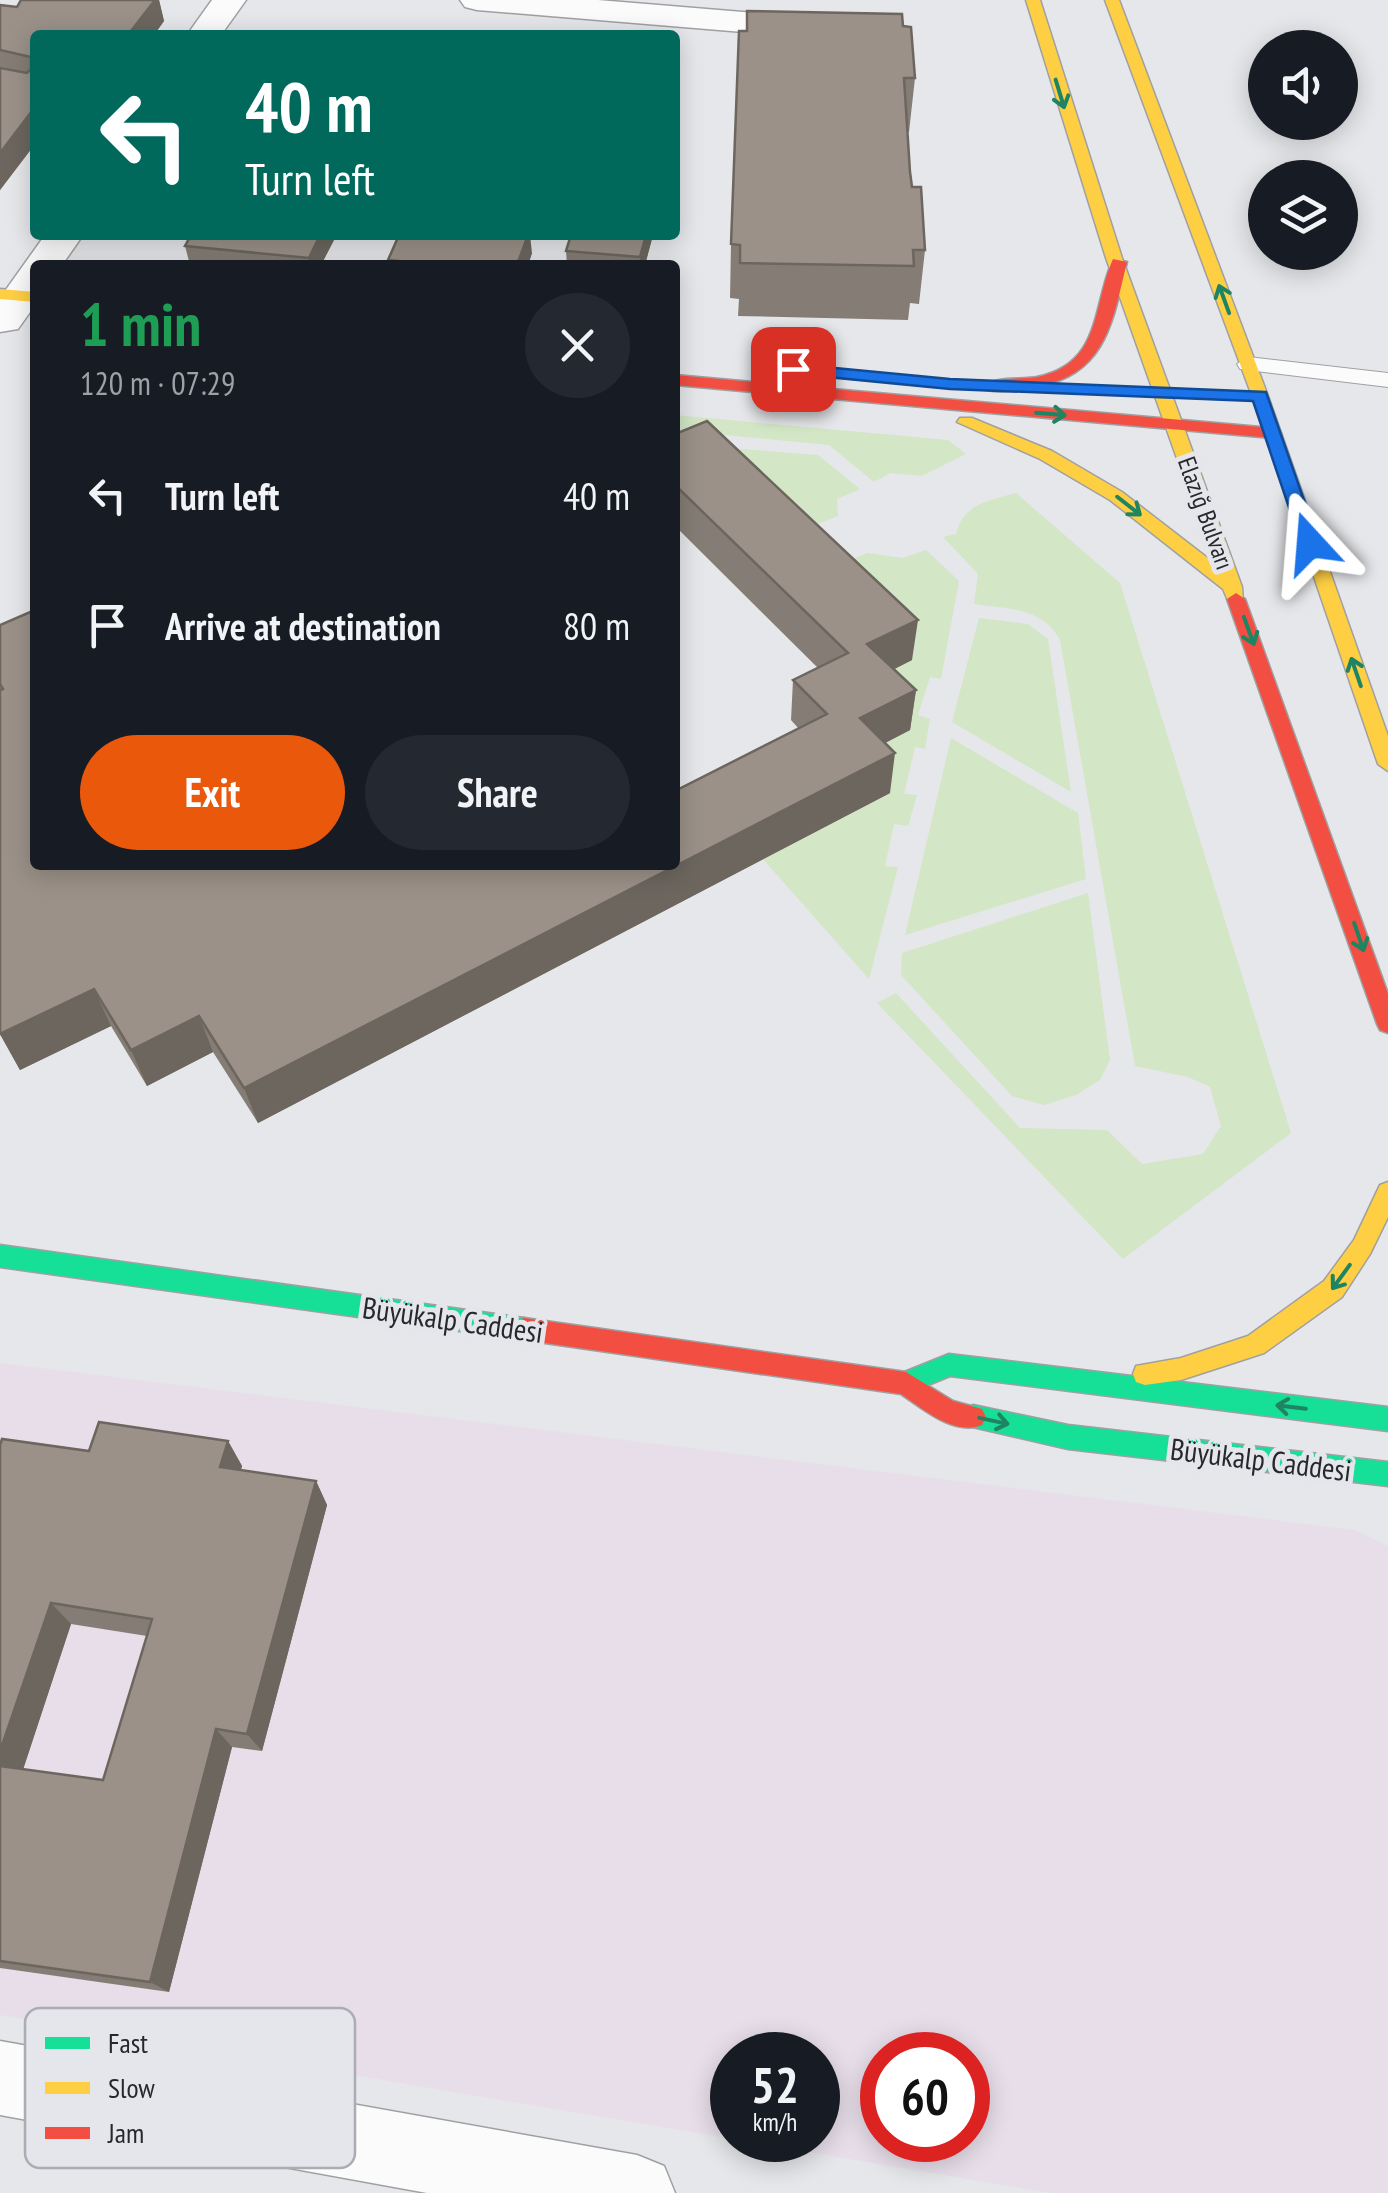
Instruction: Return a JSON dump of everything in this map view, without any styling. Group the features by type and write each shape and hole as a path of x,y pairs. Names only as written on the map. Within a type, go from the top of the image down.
{"street":[{"path":"208,30 229,0"},
{"path":"477,0 802,28"},
{"name":"Elazığ Bulvarı","path":"1033,0 1062,100 1162,391 1388,1024"},
{"path":"1112,0 1248,364 1250,396 1272,432 1388,764"},
{"path":"1033,388 1077,370 1096,351 1119,262"},
{"path":"680,358 1033,388 1088,389"},
{"path":"680,380 1272,432"},
{"path":"917,402 1046,455 1116,496 1233,587"},
{"path":"1091,1380 1181,1369 1255,1345 1333,1289 1362,1246 1388,1192"},
{"name":"Büyükalp Caddesi","path":"0,1256 906,1383 948,1411 1068,1437 1388,1474"},
{"name":"Büyükalp Caddesi","path":"906,1383 949,1365 1388,1420"},
{"path":"0,2078 25,2083"},
{"path":"355,2142 637,2193"}],"lane":[{"path":"1248,364 1388,380"}],"shaded area":[{"path":"0,1363 1355,1530 1388,1546 1388,2193 1050,2193 867,2162 990,2162 990,2032 860,2032 860,2161 840,2157 840,2032 710,2032 710,2135 355,2075 355,2008 25,2008 25,2019 0,2015"}],"green space":[{"path":"680,415 948,440 966,454 922,476 890,473 874,482 829,445 680,430"},
{"path":"680,444 818,455 860,489 837,499 838,516 783,537"},
{"path":"1016,493 1120,583 1291,1133 1123,1259 877,1003 896,993 1020,1128 1107,1130 1142,1164 1203,1154 1221,1126 1210,1087 1188,1077 1135,1066 1060,640 1053,629 1034,615 974,604 978,574 943,537 956,534 965,516 979,505"},
{"path":"926,550 959,581 941,679 930,677 918,715 930,719 925,749 915,747 904,794 917,795 908,826 894,824 885,866 898,867 869,979 763,859 889,793 822,573 867,553 903,558"},
{"path":"979,618 1028,624 1048,639 1071,792 952,722"},
{"path":"951,738 1078,813 1086,879 905,935"},
{"path":"1088,893 1110,1060 1100,1080 1076,1095 1044,1105 1012,1096 901,975 902,953"}],"building":[{"path":"21,0 155,0 132,30 30,30 30,57 0,50 0,5 17,7"},
{"path":"747,11 902,14 903,26 911,27 915,78 904,78 910,172 912,187 921,187 925,250 913,250 914,266 740,263 740,245 731,244 739,31 747,31"},
{"path":"0,68 27,73 30,70 30,114 0,153"},
{"path":"188,240 318,240 309,258 185,246"},
{"path":"397,240 526,240 519,260 388,260"},
{"path":"569,240 645,240 640,257 566,251"},
{"path":"707,421 918,620 867,644 916,690 860,718 895,753 680,864 680,788 827,714 793,680 848,653 680,490 680,432"},
{"path":"30,612 30,870 668,870 244,1088 199,1016 131,1050 94,989 0,1034 0,625"},
{"path":"99,1422 228,1441 220,1467 316,1481 247,1734 216,1729 150,1982 0,1961 0,1766 103,1780 152,1619 51,1603 0,1751 0,1445 2,1439 89,1451"}],"traffic: fast":[{"path":"0,1256 524,1329"},
{"path":"906,1383 949,1365 1388,1419"},
{"path":"973,1417 1068,1437 1388,1474"}],"traffic: slow":[{"path":"1033,0 1114,258 1236,599"},
{"path":"1112,0 1260,396 1388,764"},
{"path":"0,294 30,297"},
{"path":"966,422 1046,455 1116,496 1233,587"},
{"path":"1145,1374 1181,1369 1255,1345 1333,1289 1362,1247 1388,1192"}],"traffic: jam":[{"path":"992,386 1052,379 1072,370 1086,357 1104,319 1119,262"},
{"path":"680,380 1272,433"},
{"path":"1236,599 1388,1024"},
{"path":"524,1329 906,1383 947,1411 973,1417"}],"route":[{"path":"793,369 950,384 1260,396 1310,543"}]}
